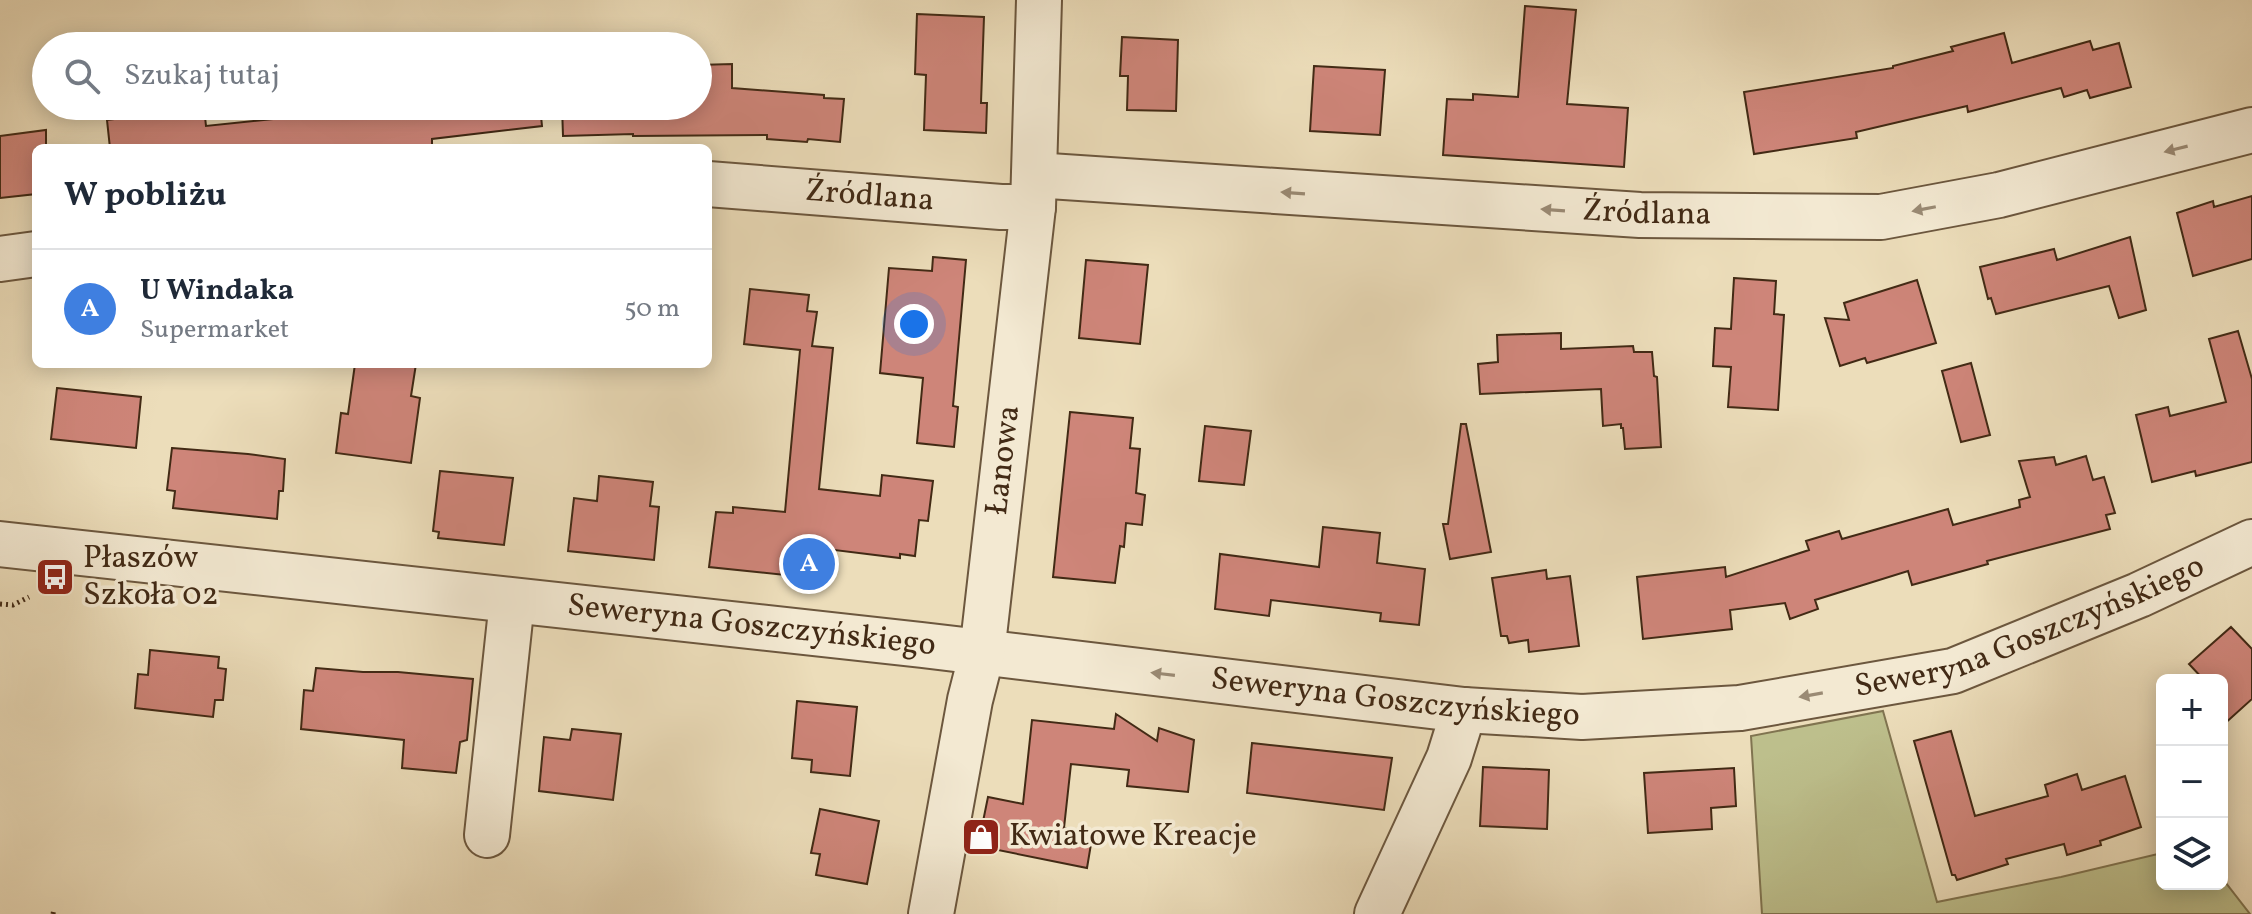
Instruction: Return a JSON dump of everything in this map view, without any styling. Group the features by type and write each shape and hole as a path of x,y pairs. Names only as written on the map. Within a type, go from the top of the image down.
{"street":[{"name":"Łanowa","path":"931,914 970,700 982,653 1033,191 1039,0"},
{"name":"Źródlana","path":"712,184 985,206 1033,191 1640,215 1881,217 1999,195 2252,130"},
{"path":"0,259 32,255"},
{"name":"Seweryna Goszczyńskiego","path":"0,544 1464,710 1582,717 1740,708 1953,671 2139,595 2252,542"},
{"path":"479,823 512,601"},
{"path":"1377,914 1449,758 1464,710"}],"path":[{"path":"0,604 13,605 29,597"}],"green space":[{"path":"1883,711 1937,902 2156,854 2156,890 2228,890 2228,886 2250,914 1762,914 1751,736"}],"building":[{"path":"1525,6 1576,10 1567,104 1628,108 1624,167 1443,155 1447,99 1473,100 1473,94 1518,97"},
{"path":"917,14 984,17 981,103 987,103 986,133 924,130 926,75 915,74"},
{"path":"2004,33 2012,63 2090,41 2093,50 2119,43 2131,87 2090,98 2087,90 2064,97 2061,88 1968,112 1967,106 1856,132 1857,138 1754,154 1744,92 1893,68 1953,51 1951,47"},
{"path":"1122,37 1178,40 1176,111 1127,110 1128,76 1120,76"},
{"path":"732,64 732,88 844,99 840,142 767,139 767,135 563,136 562,120 712,120 712,65"},
{"path":"1314,66 1385,70 1380,135 1310,131"},
{"path":"107,120 205,120 206,126 263,120 541,120 542,126 432,139 432,144 110,144"},
{"path":"46,130 46,144 32,144 32,194 0,198 0,136"},
{"path":"2252,196 2252,259 2193,276 2177,213 2213,201 2214,207"},
{"path":"2130,237 2146,310 2119,318 2109,286 1996,314 1991,298 1988,299 1980,267 2054,249 2057,260"},
{"path":"933,257 966,260 953,406 958,407 954,447 917,443 923,378 880,373 889,268 932,271"},
{"path":"1086,260 1148,265 1140,344 1079,338"},
{"path":"1734,278 1776,281 1774,314 1784,315 1778,410 1728,407 1731,367 1713,366 1715,328 1731,329"},
{"path":"1917,280 1936,343 1867,363 1865,358 1840,366 1825,318 1849,320 1844,303"},
{"path":"750,289 809,295 807,311 817,312 812,346 833,348 819,489 880,496 882,475 933,481 928,521 919,520 915,556 900,554 900,558 835,550 832,580 709,567 716,512 733,513 733,507 785,512 800,350 744,344"},
{"path":"2238,331 2252,379 2252,462 2196,476 2195,471 2152,482 2136,415 2168,407 2170,416 2226,402 2209,339"},
{"path":"1561,333 1561,349 1633,346 1634,352 1652,352 1654,376 1657,377 1661,447 1625,449 1621,424 1603,426 1601,389 1480,394 1478,364 1498,362 1497,335"},
{"path":"1971,363 1990,435 1961,442 1942,371"},
{"path":"354,368 415,368 411,396 420,398 411,463 336,453 341,413 348,414"},
{"path":"57,388 141,397 136,448 51,439"},
{"path":"1070,412 1133,418 1130,448 1140,449 1136,493 1145,495 1142,525 1126,523 1115,583 1053,577"},
{"path":"1461,424 1466,424 1491,552 1450,559 1443,524 1448,524"},
{"path":"1205,426 1251,431 1244,485 1199,481"},
{"path":"172,448 285,459 277,519 173,508 175,491 167,490"},
{"path":"2086,456 2093,480 2104,477 2115,513 2106,515 2110,529 1987,561 1988,564 1912,585 1908,571 1815,600 1818,609 1790,619 1785,603 1730,610 1732,629 1643,639 1637,577 1725,567 1726,577 1809,550 1806,541 1839,531 1842,539 1948,509 1953,525 2020,507 2019,500 2030,497 2019,461 2054,457 2056,465"},
{"path":"440,471 513,478 504,545 438,538 439,532 433,531"},
{"path":"599,476 653,482 650,506 659,507 654,560 568,551 574,498 597,501"},
{"path":"1323,527 1380,533 1377,563 1425,569 1419,625 1380,621 1381,613 1271,600 1269,616 1215,609 1220,554 1319,567"},
{"path":"1546,570 1547,579 1570,576 1579,646 1529,652 1528,640 1509,643 1507,636 1501,636 1492,578"},
{"path":"2231,627 2252,649 2252,699 2228,721 2228,674 2198,674 2189,664"},
{"path":"150,650 219,657 218,668 226,669 223,700 215,700 213,717 135,708 138,674 148,675"},
{"path":"316,668 473,679 467,740 460,742 456,773 402,768 404,740 301,729 304,690 313,691"},
{"path":"797,701 857,707 850,776 811,772 812,760 792,758"},
{"path":"1116,714 1157,741 1159,728 1194,740 1188,792 1127,786 1129,770 1071,764 1064,828 1093,832 1087,868 978,846 988,797 1023,804 1032,720 1114,729"},
{"path":"572,729 621,734 613,800 539,791 544,737 570,740"},
{"path":"1951,731 1975,816 2048,796 2045,785 2077,774 2082,790 2125,776 2141,827 2100,841 2101,845 2067,855 2064,844 2006,859 2008,864 1957,880 1952,875 1914,741"},
{"path":"1252,743 1392,758 1384,810 1247,793"},
{"path":"1483,767 1549,770 1547,829 1480,826"},
{"path":"1734,768 1736,806 1711,808 1712,829 1648,833 1644,773"},
{"path":"820,809 879,821 867,884 816,875 820,854 811,853"}],"place":[{"name":"U Windaka","path":"809,564"},
{"name":"Płaszów Szkoła 02","path":"55,577"},
{"name":"Kwiatowe Kreacje","path":"981,837"}]}
